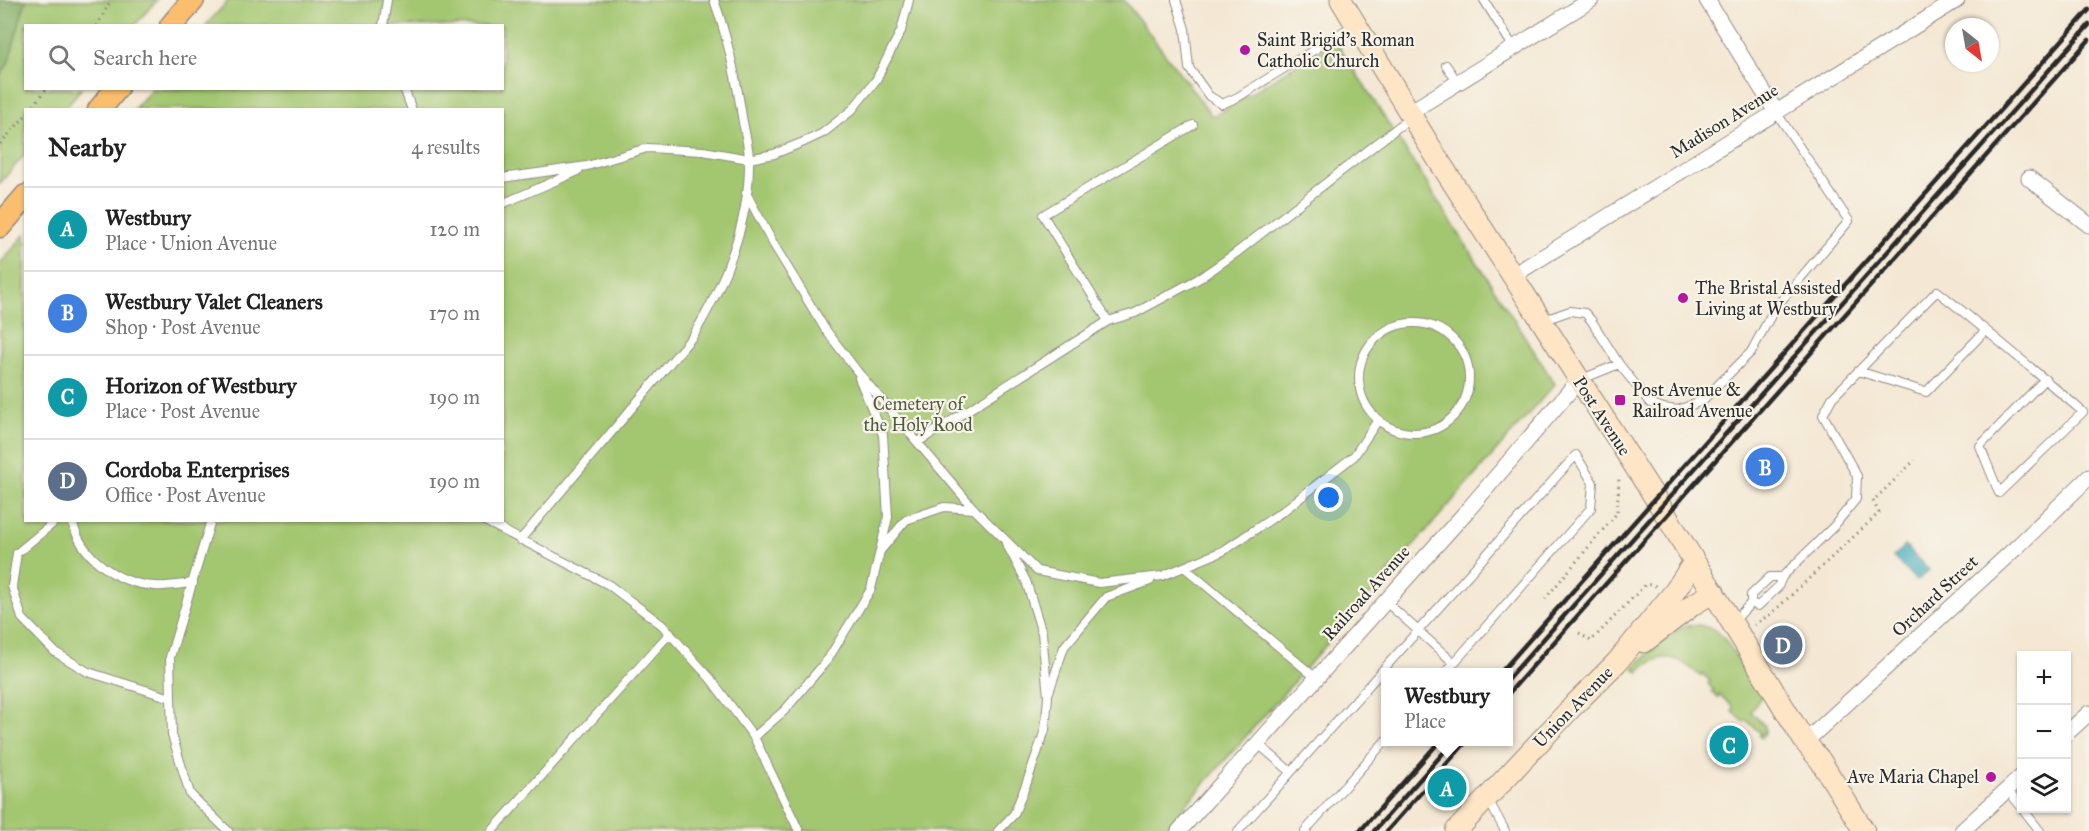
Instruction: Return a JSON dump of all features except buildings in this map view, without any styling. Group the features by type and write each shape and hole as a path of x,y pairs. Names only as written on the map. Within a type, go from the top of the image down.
{"main road":[{"path":"173,24 193,0"},
{"name":"Post Avenue","path":"1341,0 1437,158 1714,592 1805,742 1820,760 1864,831"},
{"path":"101,108 115,90"},
{"path":"0,226 24,199"},
{"name":"Union Avenue","path":"1456,831 1617,662 1675,591 1694,562"},
{"name":"Union Avenue","path":"1617,662 1694,604 1714,592"}],"street":[{"path":"1412,114 1591,0"},
{"path":"1707,0 1776,112"},
{"name":"Madison Avenue","path":"1512,276 1957,0"},
{"path":"2029,178 2089,225"},
{"name":"Railroad Avenue","path":"1179,831 1579,380"},
{"name":"Orchard Street","path":"1805,742 2020,544 2089,477"},
{"path":"2071,730 2089,713"},
{"path":"1970,828 2017,780"}],"lane":[{"path":"383,24 387,0"},
{"path":"520,540 693,336 707,313 731,262 746,193 749,159 736,75 714,0"},
{"path":"504,203 587,166 647,148 703,151 749,159 774,154 823,133 852,110 876,80 901,32 909,0"},
{"path":"1176,0 1185,28 1189,68 1209,96 1222,104 1238,97 1356,24"},
{"path":"1484,0 1514,48"},
{"path":"1446,65 1458,83"},
{"path":"405,90 411,108"},
{"path":"1541,321 1570,311 1585,313 1619,364 1650,403 1678,410 1702,401 1751,352 1775,308 1848,221 1776,112"},
{"path":"918,442 1108,321 1135,313 1200,278 1412,114"},
{"path":"1108,321 1042,215 1193,125"},
{"path":"504,178 587,166"},
{"path":"746,193 774,245 825,329 856,371 974,509 1037,571 1099,583 1162,576"},
{"path":"1751,603 1758,606 1778,587 1782,577 1834,525 1856,499 1857,476 1823,414 1832,398 1937,291 2045,379 2086,415 1999,493 1980,446 2045,379"},
{"path":"1411,322 1430,324 1447,332 1460,345 1468,361 1469,388 1458,412 1445,424 1428,432 1410,433 1393,429 1378,420 1366,405 1359,388 1359,369 1365,351 1377,336 1393,326 1411,322"},
{"path":"1858,371 1926,392 1986,330"},
{"path":"1579,380 1619,364"},
{"path":"754,736 785,710 828,659 871,589 888,517 883,435 856,371"},
{"path":"1048,696 1064,647 1106,597 1223,551 1283,511 1354,456 1378,420"},
{"path":"1385,668 1576,455 1593,483 1591,508 1450,668"},
{"path":"880,552 906,520 944,507 974,509"},
{"path":"55,522 17,553 12,586 22,618 55,652 88,672 171,698"},
{"path":"72,522 75,536 93,560 124,580 155,586 193,582"},
{"path":"210,522 170,657 172,735 190,794 228,831"},
{"path":"487,522 609,585 662,625 710,678 754,736 799,831"},
{"path":"998,831 1014,814 1027,782 1045,729 1048,696 1042,633 1026,581 1001,534"},
{"path":"1184,567 1316,678"},
{"path":"1732,622 1751,603 1751,595 1770,578 1782,577"},
{"path":"1385,601 1454,663"},
{"path":"492,831 670,633"},
{"path":"1238,831 1381,673"},
{"path":"1257,743 1291,772"},
{"path":"1305,831 1381,746"},
{"path":"2007,789 2017,802"},
{"path":"1487,797 1504,831"},
{"path":"2026,813 2040,831"}],"path":[{"path":"99,24 111,0"},
{"path":"32,108 46,90"},
{"path":"0,144 24,117"},
{"path":"1758,624 1879,513 1873,501 1915,460"},
{"path":"1545,599 1617,513 1619,469"},
{"path":"1579,633 1591,641 1646,584 1658,587"}],"green space":[{"path":"0,0 157,0 136,24 24,24 24,90 80,90 65,108 24,108 24,155 0,183"},
{"path":"0,0 26,0 8,64 0,76"},
{"name":"Cemetery of the Holy Rood","path":"229,0 1124,0 1213,117 1335,40 1555,384 1163,831 0,831 0,264 24,235 24,522 504,522 504,108 135,108 151,90 504,90 504,24 207,24"},
{"path":"1699,625 1713,629 1724,638 1762,695 1751,712 1765,726 1765,733 1761,738 1759,736 1761,733 1732,711 1734,708 1720,695 1718,698 1712,692 1714,690 1708,684 1710,681 1703,674 1700,676 1684,664 1670,658 1655,660 1638,672 1633,667 1674,632 1684,626"}],"water":[{"path":"1905,546 1929,570 1917,581 1893,557"}],"railway":[{"path":"1505,668 2089,10"},
{"path":"1513,673 2089,25"},
{"path":"1513,688 2089,40"},
{"path":"1360,831 1435,746"},
{"path":"1374,831 1449,746"},
{"path":"1387,831 1462,746"}],"place":[{"name":"Saint Brigid's Roman Catholic Church","path":"1245,50"},
{"name":"The Bristal Assisted Living at Westbury","path":"1683,298"},
{"name":"Post Avenue & Railroad Avenue","path":"1620,400"},
{"name":"Westbury Valet Cleaners","path":"1765,467"},
{"name":"Cordoba Enterprises","path":"1783,645"},
{"name":"Horizon of Westbury","path":"1729,745"},
{"name":"Ave Maria Chapel","path":"1991,777"},
{"name":"Westbury","path":"1447,788"}]}
